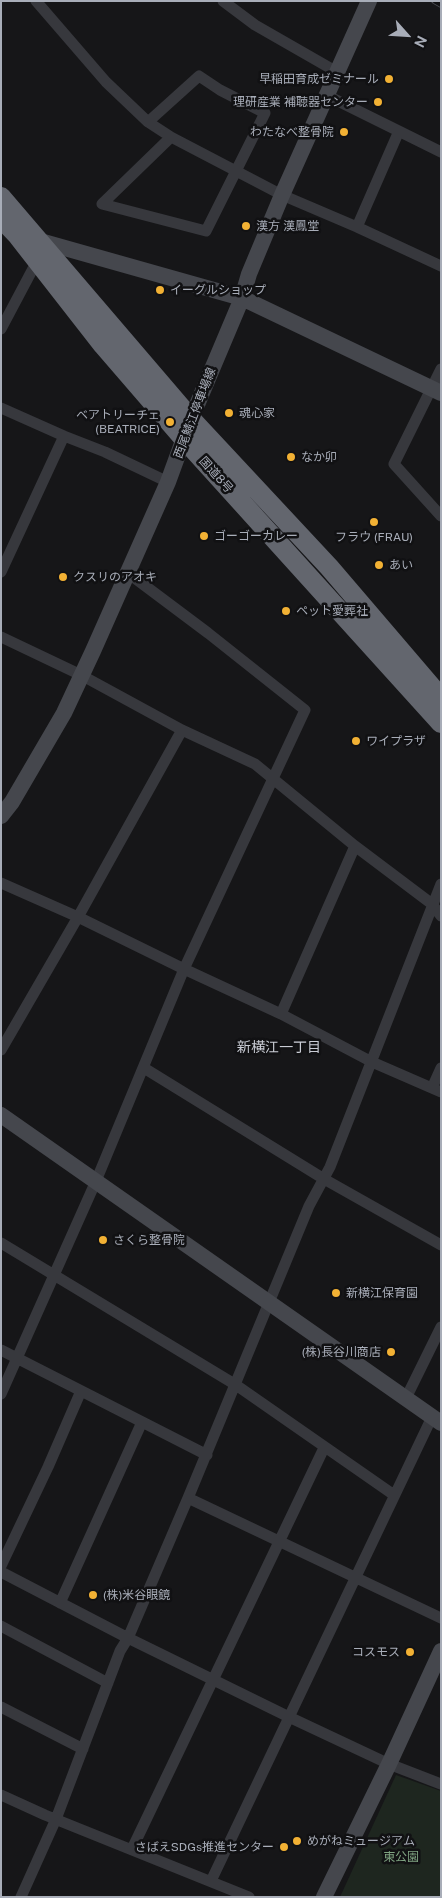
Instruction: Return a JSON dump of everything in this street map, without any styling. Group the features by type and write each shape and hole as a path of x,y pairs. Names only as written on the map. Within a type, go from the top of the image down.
{"highway":[{"name":"国道8号","path":"1,197 191,420 329,567 441,698"},
{"name":"国道8号","path":"1,218 10,234 37,261 103,345 185,440 441,723"}],"street":[{"path":"36,1 106,82 148,122 171,137 282,195 441,266"},
{"path":"223,1 255,25 337,72"},
{"name":"西尾鯖江停車場線","path":"1,816 12,802 64,713 128,572 185,440 191,420 242,298 248,274 369,1"},
{"path":"148,122 199,76 220,90 264,113 206,231 102,204 171,137"},
{"path":"328,96 441,152"},
{"path":"357,227 399,131"},
{"path":"40,241 242,298 436,391"},
{"path":"2,324 37,261"},
{"path":"441,368 436,391 394,464 441,516"},
{"path":"1,408 105,452 168,482"},
{"path":"1,572 64,436"},
{"path":"1,1394 96,1181 184,969 305,710 128,572"},
{"path":"1,637 81,675 182,730 255,764 355,846 432,904 441,916"},
{"path":"1,1050 78,917 182,730"},
{"path":"281,1014 355,846"},
{"path":"1,883 78,917 281,1014 372,1062 436,1090 441,1068"},
{"path":"21,1897 84,1750 120,1651 128,1638 207,1454 309,1206 324,1179 441,884"},
{"path":"144,1068 324,1179 441,1245"},
{"path":"1,1115 436,1420 394,1495 211,1881"},
{"path":"1,1243 236,1385 394,1495"},
{"path":"406,1398 441,1327"},
{"path":"1,1350 207,1454"},
{"path":"1,1566 48,1468 81,1391"},
{"path":"60,1603 142,1422"},
{"path":"132,1849 324,1448"},
{"path":"188,1498 281,1540 441,1618"},
{"path":"1,1572 128,1638 289,1717 389,1764 441,1784"},
{"path":"1,1626 108,1683"},
{"path":"324,1897 389,1764 441,1651"},
{"path":"1,1707 84,1750"},
{"path":"1,1795 249,1897"}],"green space":[{"name":"東公園","path":"396,1775 441,1791 441,1897 340,1897"}],"railway":[{"path":"434,1 441,5"}],"place":[{"name":"早稲田育成ゼミナール","path":"389,79"},
{"name":"理研産業 補聴器センター","path":"378,102"},
{"name":"わたなべ整骨院","path":"344,132"},
{"name":"漢方 漢鳳堂","path":"246,226"},
{"name":"イーグルショップ","path":"160,290"},
{"name":"魂心家","path":"229,413"},
{"name":"ベアトリーチェ (BEATRICE)","path":"170,422"},
{"name":"なか卯","path":"291,457"},
{"name":"フラウ (FRAU)","path":"374,522"},
{"name":"ゴーゴーカレー","path":"204,536"},
{"name":"あい","path":"379,565"},
{"name":"クスリのアオキ","path":"63,577"},
{"name":"ペット愛葬社","path":"286,611"},
{"name":"ワイプラザ","path":"356,741"},
{"name":"さくら整骨院","path":"103,1240"},
{"name":"新横江保育園","path":"336,1293"},
{"name":"(株)長谷川商店","path":"391,1352"},
{"name":"(株)米谷眼鏡","path":"93,1595"},
{"name":"コスモス","path":"410,1652"},
{"name":"めがねミュージアム","path":"297,1841"},
{"name":"さばえSDGs推進センター","path":"284,1847"}],"district":[{"name":"新横江一丁目","path":"279,1048"}]}
